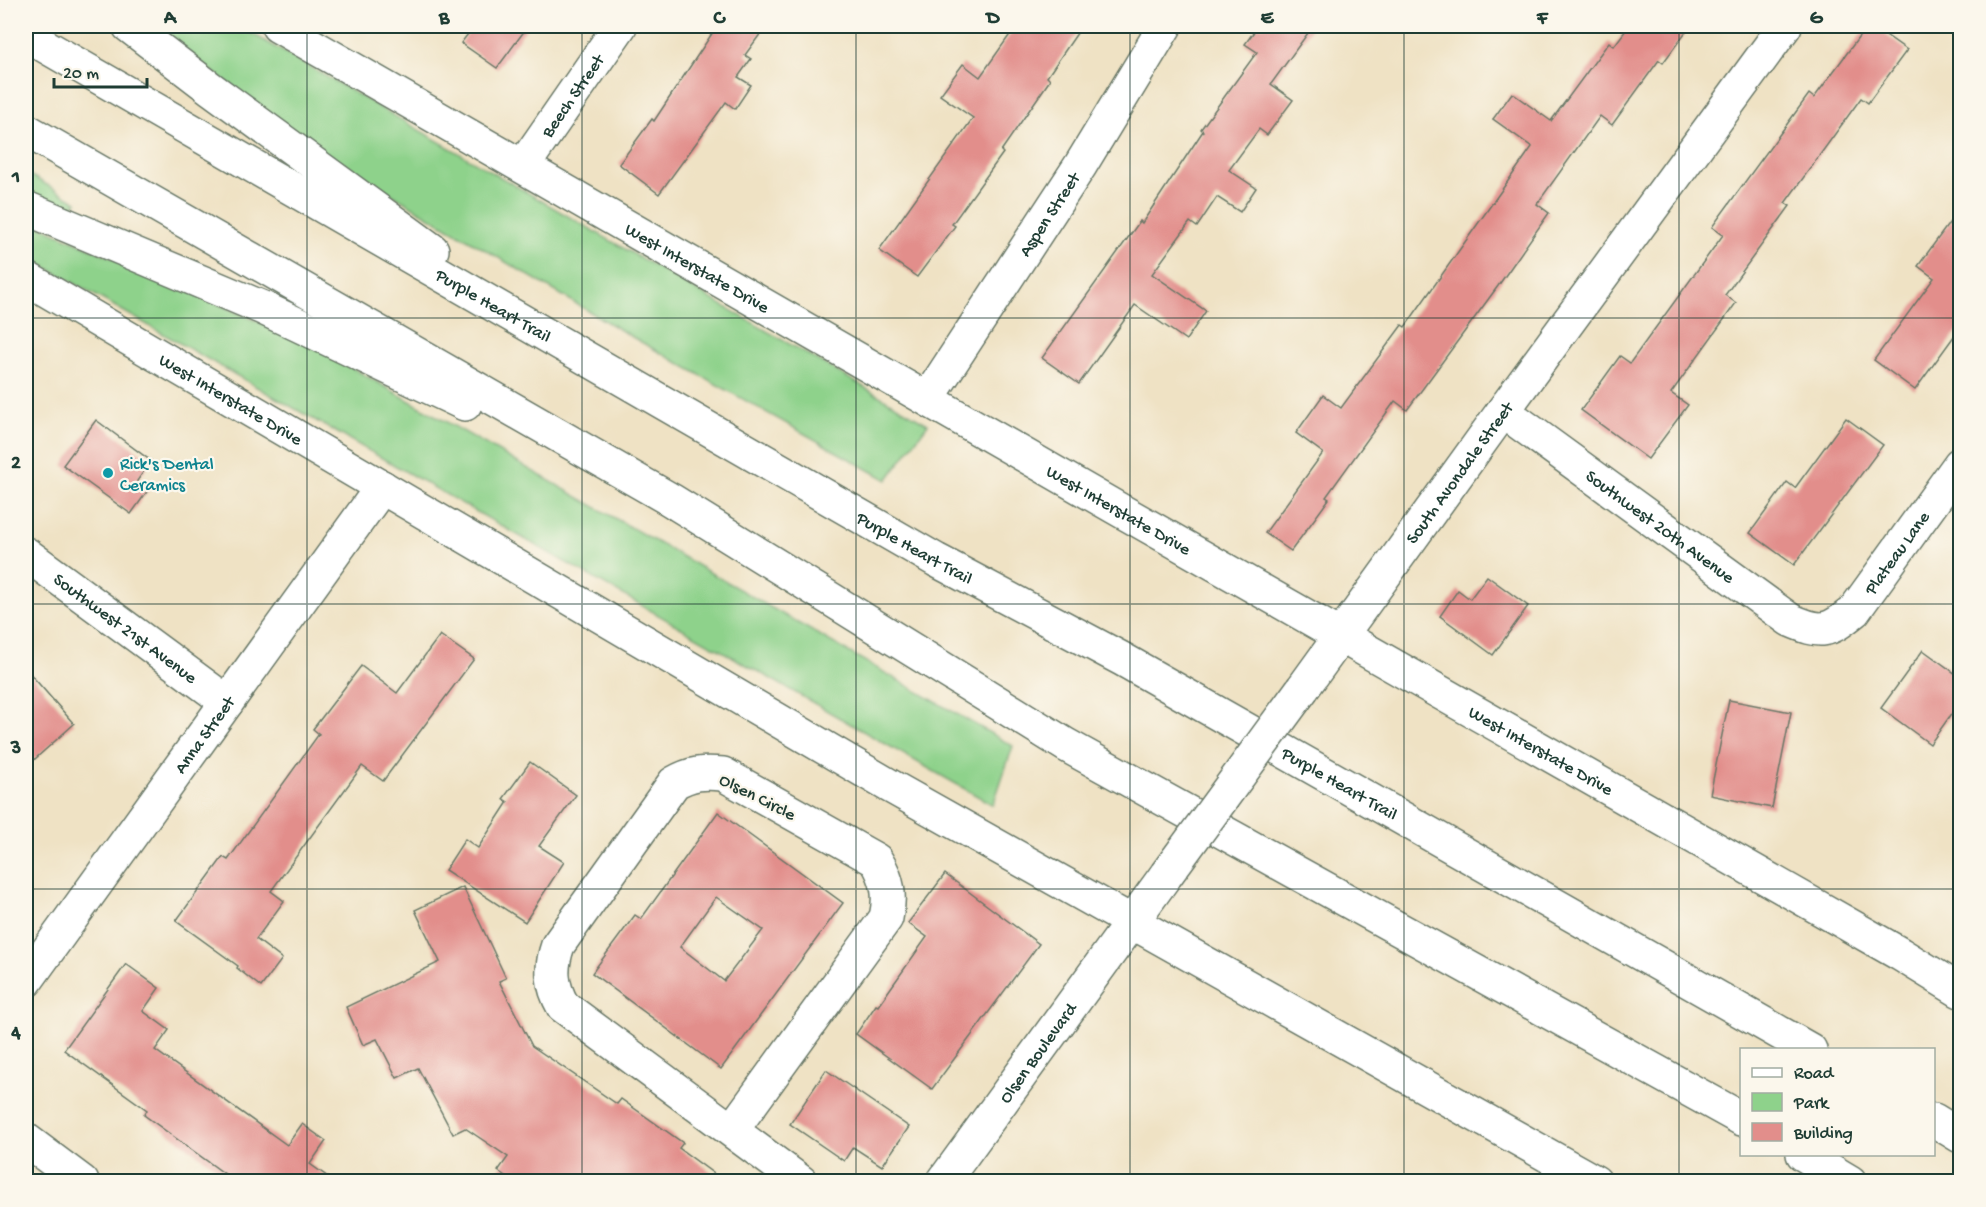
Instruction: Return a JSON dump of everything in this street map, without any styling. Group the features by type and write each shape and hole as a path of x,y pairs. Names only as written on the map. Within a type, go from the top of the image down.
{"main road":[{"path":"129,26 561,345"},
{"name":"West Interstate Drive","path":"278,26 1900,954 1960,991"},
{"name":"Beech Street","path":"523,166 620,26"},
{"name":"Aspen Street","path":"928,398 1080,166 1165,26"},
{"name":"South Avondale Street","path":"1132,921 1785,26"},
{"name":"Purple Heart Trail","path":"26,35 936,560 1122,659 1806,1048"},
{"path":"26,130 671,500 1066,745 1740,1118"},
{"path":"26,208 263,308 671,500"},
{"name":"West Interstate Drive","path":"26,278 890,786 1595,1182"},
{"name":"Southwest 20th Avenue","path":"1503,411 1790,620 1807,628 1824,630"},
{"name":"Plateau Lane","path":"1824,630 1840,622 1854,610 1960,464"},
{"name":"Anna Street","path":"26,981 382,487"},
{"name":"Southwest 21st Avenue","path":"26,554 227,702"},
{"name":"Olsen Circle","path":"732,1130 886,918 889,904 888,886 884,872 876,860 723,774 703,772 688,775 674,783 558,945 552,975 555,992 563,1006 801,1182"},
{"name":"Olsen Boulevard","path":"943,1182 1132,921"},
{"path":"1935,1121 1960,1136"},
{"path":"26,1140 82,1182"},
{"path":"1805,1156 1850,1182"}],"green space":[{"path":"151,26 239,26 928,424 887,480 634,338 322,153"},
{"path":"26,173 77,202 66,213 26,195"},
{"path":"26,220 314,346 1013,746 993,805 26,256"}],"building":[{"path":"474,26 528,26 497,68 461,43"},
{"path":"717,26 766,26 745,55 751,59 738,77 751,85 735,109 726,102 659,194 619,164 652,119 654,121"},
{"path":"1016,26 1082,26 1047,77 1050,80 1001,151 1003,153 952,224 955,226 917,277 879,250 973,118 940,95 963,64 980,77"},
{"path":"1258,26 1313,26 1271,84 1293,100 1267,135 1259,129 1229,170 1256,188 1240,212 1217,197 1197,227 1190,222 1152,274 1206,311 1186,340 1135,305 1079,384 1042,358 1140,221 1142,223 1203,131 1201,129 1257,52 1245,44"},
{"path":"1629,26 1690,26 1663,63 1659,60 1612,125 1600,116 1537,204 1549,213 1498,286 1407,410 1395,401 1326,497 1329,499 1291,551 1265,533 1323,453 1296,433 1323,395 1341,408 1402,325 1405,327 1532,147 1493,119 1512,93 1551,121 1609,42 1614,46"},
{"path":"1867,26 1873,26 1907,50 1868,103 1861,98 1785,203 1790,206 1725,295 1736,303 1671,393 1688,405 1648,459 1581,410 1620,356 1630,363 1723,235 1712,227 1809,94 1814,98"},
{"path":"1960,208 1960,328 1915,390 1874,360 1934,278 1918,266"},
{"path":"1846,418 1883,445 1794,565 1750,533 1787,482 1795,488"},
{"name":"Rick's Dental Ceramics","path":"96,420 151,461 137,481 149,489 131,514 63,465"},
{"path":"1487,576 1528,606 1493,655 1440,616 1458,590 1470,599"},
{"path":"440,635 474,659 383,781 362,766 271,891 284,901 256,939 282,959 261,987 237,968 238,966 176,921 223,857 228,860 319,734 313,729 361,666 397,693"},
{"path":"1923,650 1960,677 1960,702 1930,744 1881,708"},
{"path":"26,669 74,724 26,767"},
{"path":"1729,700 1791,712 1772,808 1710,795"},
{"path":"530,762 576,795 539,846 564,862 525,922 445,870 465,839 478,848 508,802 503,799"},
{"path":"718,812 843,903 721,1069 592,973 635,915 641,919","holes":["716,897 763,930 724,981 680,947"]},
{"path":"945,874 1039,944 932,1089 856,1034 927,937 908,923"},
{"path":"463,887 506,978 499,981 532,1046 617,1104 621,1099 683,1143 679,1148 725,1182 514,1182 498,1171 508,1157 465,1128 453,1134 418,1068 397,1078 377,1039 363,1045 346,1007 440,962 415,910"},
{"path":"126,964 159,988 143,1011 169,1030 155,1050 287,1145 302,1124 326,1141 310,1164 335,1182 236,1182 144,1115 147,1110 64,1050"},
{"path":"826,1070 909,1127 882,1166 853,1147 844,1161 790,1124"}],"place":[{"name":"Rick's Dental Ceramics","path":"108,473"}]}
